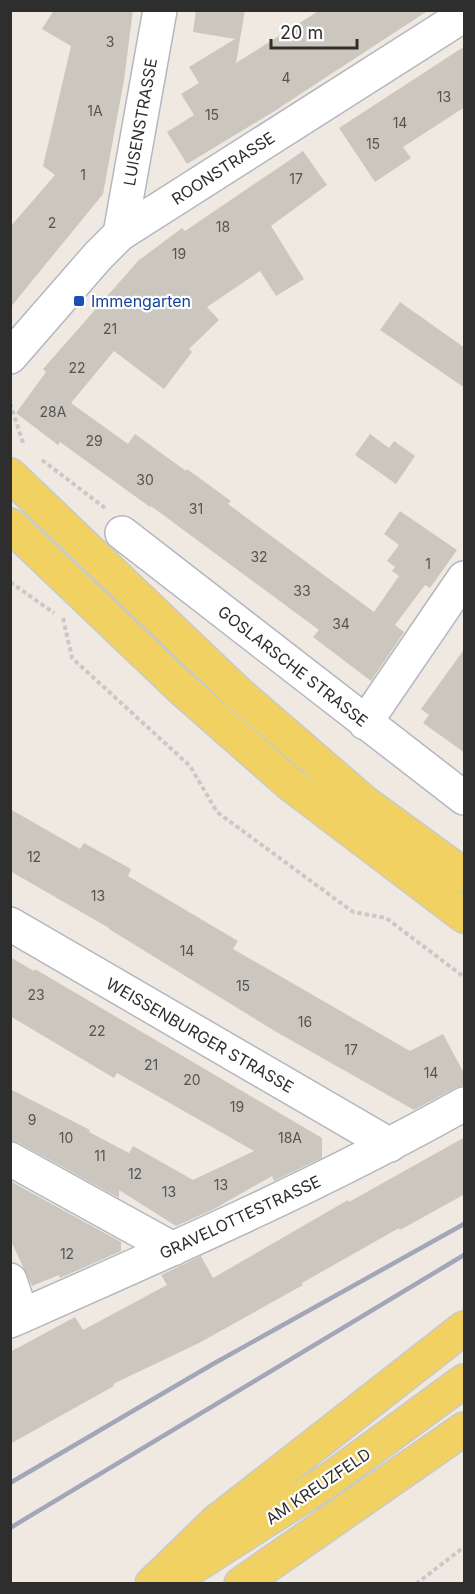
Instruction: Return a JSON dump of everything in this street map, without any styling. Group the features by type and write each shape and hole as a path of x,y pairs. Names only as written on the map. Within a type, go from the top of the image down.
{"main road":[{"path":"22,464 237,692 364,802 465,875"},
{"path":"10,525 182,689 290,784 465,916"},
{"path":"152,1584 216,1522 465,1328"},
{"name":"AM KREUZFELD","path":"166,1584 207,1560 329,1480 465,1380"},
{"path":"241,1584 465,1429"}],"street":[{"name":"LUISENSTRASSE","path":"120,234 160,10"},
{"name":"ROONSTRASSE","path":"10,357 76,280 120,234 465,15"},
{"name":"GOSLARSCHE STRASSE","path":"122,533 465,798"},
{"path":"365,723 465,578"},
{"name":"WEISSENBURGER STRASSE","path":"10,924 390,1145"},
{"name":"GRAVELOTTESTRASSE","path":"16,1319 173,1249 390,1145 465,1104"},
{"path":"10,1159 173,1249"},
{"path":"10,1280 16,1319"}],"path":[{"path":"10,403 24,446 22,464"},
{"path":"42,460 123,522 122,533"},
{"path":"10,582 63,619 72,658 190,766 217,812 353,912 386,918 465,977"},
{"path":"416,1584 465,1547"}],"building":[{"path":"54,10 133,10 124,80 103,194 10,308 10,227 55,175 43,166 71,46 42,29"},
{"path":"196,10 245,10 236,63 320,10 429,10 273,112 187,164 167,132 194,115 181,94 199,83 189,67 235,39 193,32"},
{"path":"465,46 465,107 403,147 411,158 375,182 339,128"},
{"path":"303,151 327,185 271,226 304,279 276,296 260,271 207,307 219,320 189,349 192,352 164,389 114,351 71,403 128,444 135,434 186,471 187,469 231,501 228,504 374,612 399,576 392,571 395,567 387,561 399,545 384,534 400,511 457,550 430,588 425,585 395,625 404,632 371,681 313,637 319,630 151,506 60,442 58,445 16,413 46,372 43,369 138,261 182,228 185,231"},
{"path":"400,302 465,348 465,388 380,330"},
{"path":"370,434 389,448 394,441 415,456 396,484 355,455"},
{"path":"465,648 465,753 423,723 429,715 421,709"},
{"path":"10,809 80,849 84,843 131,869 128,876 238,941 233,949 410,1051 443,1034 465,1075 465,1085 414,1110 273,1030 109,928 10,871"},
{"path":"10,957 34,971 35,969 322,1138 322,1158 274,1181 272,1176 214,1209 176,1226 119,1190 119,1198 10,1140 10,1089 129,1153 133,1146 193,1180 254,1151 117,1073 114,1078 10,1016"},
{"path":"465,1137 465,1194 400,1230 399,1228 199,1343 113,1384 114,1386 10,1444 10,1352 75,1317 83,1330 167,1285 161,1275 201,1256 213,1278 348,1200 349,1202"},
{"path":"10,1181 121,1242 121,1251 60,1278 59,1275 32,1286 10,1239"}],"railway":[{"path":"10,1483 213,1364 464,1224"},
{"path":"10,1528 464,1255"}],"place":[{"name":"Immengarten","path":"79,301"}]}
